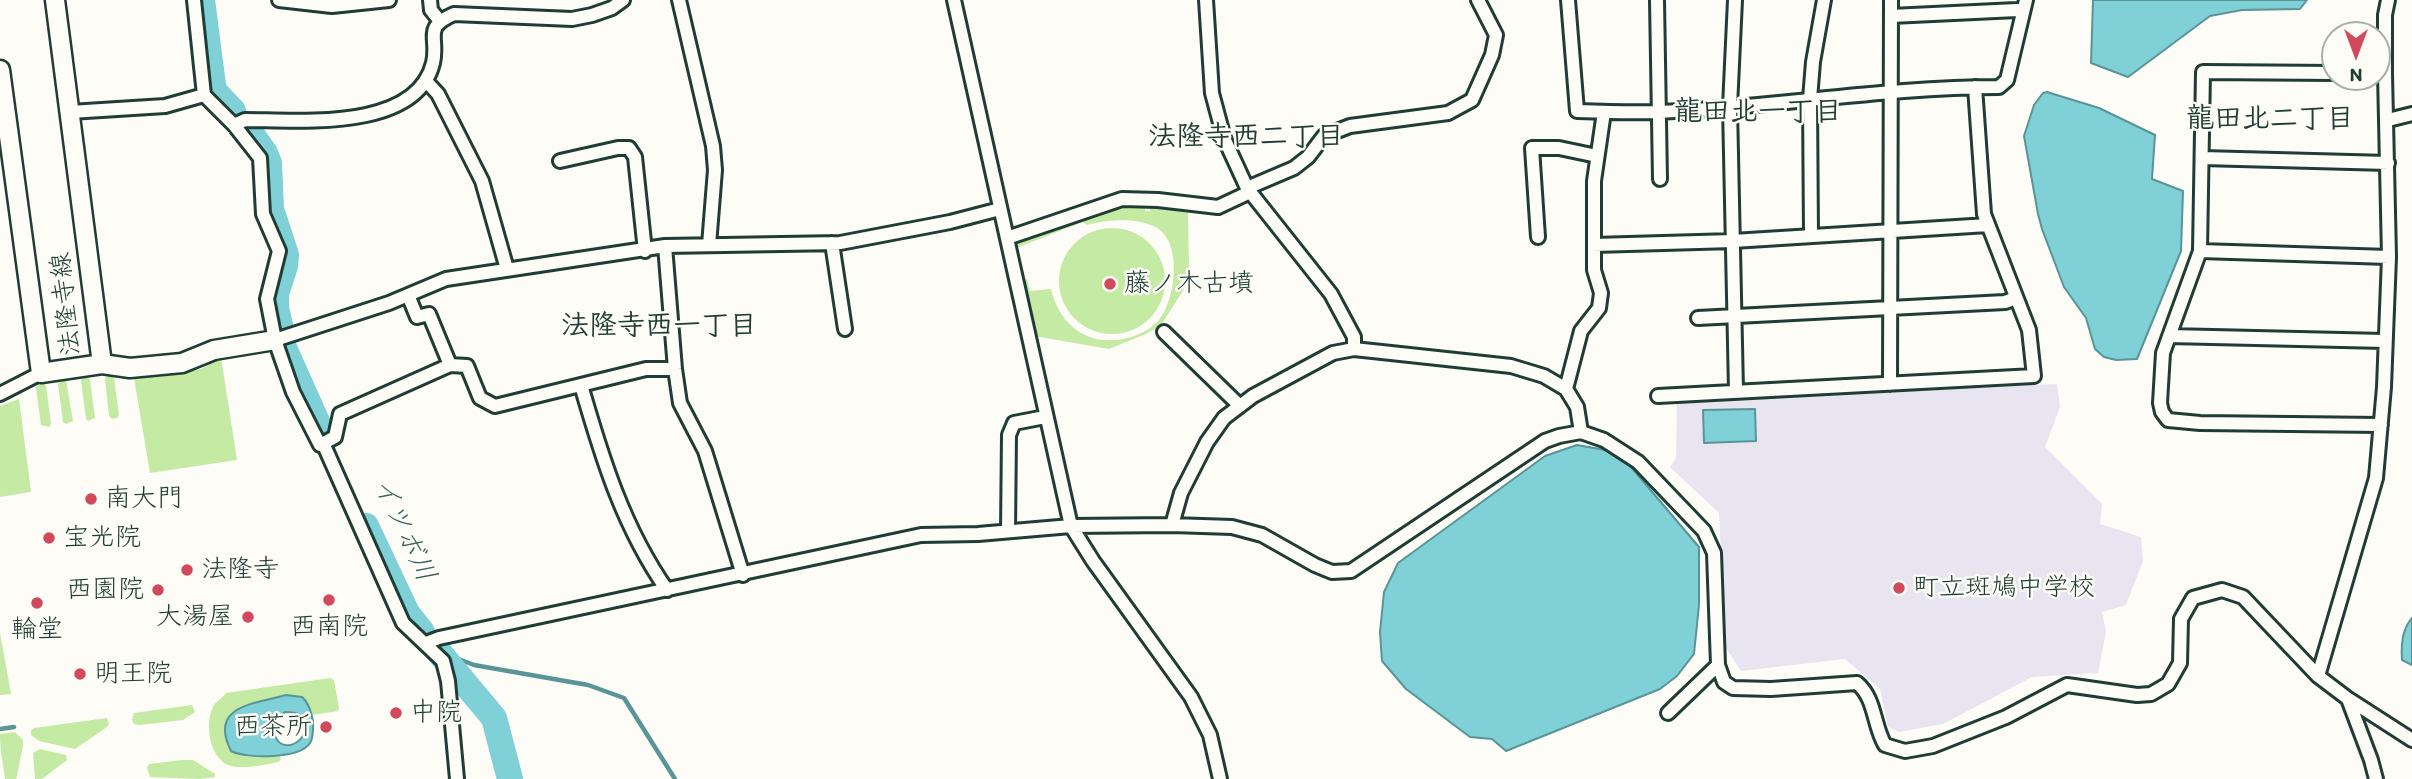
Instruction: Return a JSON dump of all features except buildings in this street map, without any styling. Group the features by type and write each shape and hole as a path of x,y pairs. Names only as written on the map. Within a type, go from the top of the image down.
{"main road":[{"name":"法隆寺線","path":"0,70 4,125 41,373 102,364 55,0"},
{"path":"102,364 130,369 182,363 214,351 275,340"}],"street":[{"path":"194,0 204,95 234,125 260,158 263,214 279,251 267,299 275,340 293,392 320,444 335,438 340,414 450,365 467,366 480,398 495,406 646,369 675,369"},
{"path":"279,0 332,6 389,0"},
{"path":"430,0 431,10 439,20"},
{"path":"234,125 245,120 341,120 375,114 406,98 426,81 433,61 434,30 439,20 454,14 572,19 612,8 623,0"},
{"path":"679,0 713,146 715,170 709,245"},
{"path":"954,0 1045,417 1072,526 1093,561 1191,697 1210,735 1220,779"},
{"path":"1206,0 1212,93 1224,138 1248,190 1331,294 1354,337 1354,349"},
{"path":"1007,238 1122,199 1218,207 1294,168 1308,157 1324,136 1350,126 1448,113 1472,100 1492,55 1496,35 1478,0"},
{"path":"1568,0 1577,111 1604,112 1657,112 1890,92 1999,88 2007,80 2024,6 1891,16"},
{"path":"1657,0 1660,179"},
{"path":"1735,0 1730,107 1736,391"},
{"path":"1811,236 1810,99 1813,62 1824,0"},
{"path":"1890,384 1891,0"},
{"path":"2385,21 2388,0"},
{"path":"2321,73 2203,72 2200,251 2163,353 2160,403 2168,420 2200,423 2381,425"},
{"path":"426,81 438,94 482,181 507,269"},
{"path":"1658,396 2034,376 2029,330 1984,214 1975,88"},
{"path":"2318,676 2376,478 2389,257 2388,120 2384,91"},
{"path":"70,112 166,106 204,95"},
{"path":"1566,389 1581,331 1600,308 1601,293 1594,270 1594,181 1604,112"},
{"path":"2388,120 2412,114"},
{"path":"561,161 629,148 635,157 645,251"},
{"path":"1538,237 1532,148 1559,148 1597,156"},
{"path":"2202,158 2388,163"},
{"path":"275,340 389,303 446,279 665,246 832,243 950,222 1000,209"},
{"path":"1594,245 1733,241 1987,225"},
{"path":"832,243 845,329"},
{"path":"665,246 680,403 705,451 743,575"},
{"path":"2200,251 2389,257"},
{"path":"408,295 417,317 429,314 450,365"},
{"path":"1698,318 2006,302 2016,298"},
{"path":"1164,332 1240,406"},
{"path":"2169,336 2385,341"},
{"path":"1172,525 1181,493 1207,442 1224,418 1253,396 1333,353 1354,349 1511,366 1544,376 1566,389 1577,407 1581,432"},
{"path":"0,394 41,373"},
{"path":"581,385 604,467 649,565 667,590"},
{"path":"1008,531 1009,435 1014,423 1045,417"},
{"path":"426,643 439,638 920,536 1072,526 1233,527 1262,535 1332,572 1351,570 1545,441 1581,432 1604,440 1637,462 1704,531 1714,553 1718,665 1724,682 1733,688 1857,683 1869,695 1879,735 1885,745 1905,751 1933,746 2006,717 2067,685 2137,695 2151,694 2168,684 2180,663 2181,619 2193,598 2222,590 2243,597 2318,676 2412,740"},
{"path":"323,443 403,623 443,661 448,681 457,779"},
{"path":"1668,713 1718,665"},
{"path":"2347,698 2376,779"}],"shaded area":[{"path":"2057,384 2060,407 2045,447 2102,504 2100,524 2141,537 2143,561 2126,605 2102,612 2106,632 2098,673 2032,677 1943,724 1899,732 1888,727 1880,689 1845,659 1741,671 1726,648 1719,513 1670,467 1676,458 1677,399"}],"green space":[{"path":"1122,206 1145,206 1145,211 1150,211 1150,207 1188,213 1189,270 1186,286 1161,325 1109,349 1034,336 1023,280 1027,279 1030,291 1051,289 1064,318 1075,329 1090,337 1108,340 1127,338 1145,331 1159,320 1169,299 1174,271 1170,244 1164,234 1155,227 1130,221 1087,225 1083,222 1016,248 1015,243"},
{"path":"1112,228 1132,232 1149,244 1161,261 1165,281 1161,301 1149,318 1132,330 1112,334 1092,330 1075,318 1063,301 1059,281 1063,261 1075,244 1092,232"},
{"path":"221,357 237,460 150,473 134,378 201,369"},
{"path":"107,375 114,378 119,415 112,419 109,416 105,379"},
{"path":"87,377 90,380 95,418 88,421 81,381"},
{"path":"66,380 73,421 66,424 63,422 58,384"},
{"path":"38,384 46,386 51,424 49,427 41,425 36,388"},
{"path":"19,399 31,492 0,497 0,406"},
{"path":"0,633 11,694 0,695"},
{"path":"330,678 334,680 338,711 312,715 311,710 293,695 230,714 237,755 256,757 279,754 281,760 278,762 239,767 228,765 216,754 210,738 209,720 214,705 226,693"},
{"path":"192,705 195,712 183,720 140,725 134,724 132,720 134,713"},
{"path":"107,718 107,727 75,749 39,741 31,735 34,728"},
{"path":"15,732 23,740 17,776 16,779 5,779 0,734"},
{"path":"40,749 66,755 67,760 42,779 35,779 33,753"},
{"path":"193,760 215,774 215,777 150,777 147,768 149,764"}],"water":[{"path":"2093,0 2307,0 2300,9 2242,10 2210,16 2128,77 2091,63"},
{"path":"2043,93 2099,108 2155,135 2152,179 2183,191 2181,251 2137,359 2116,360 2104,357 2095,349 2086,318 2064,287 2042,229 2024,136 2034,105"},
{"path":"1755,409 1756,441 1704,443 1703,410"},
{"path":"1577,445 1606,450 1625,460 1699,547 1699,605 1694,654 1677,676 1660,689 1506,751 1492,739 1470,737 1406,689 1382,661 1380,632 1384,592 1398,563 1545,456"},
{"path":"2412,618 2412,665 2402,660 2402,643 2404,632"},
{"path":"286,695 302,697 309,708 313,721 310,743 285,755 260,756 231,751 225,736 230,715 249,705","holes":["285,712 297,713 306,723 304,734 294,744 282,744 274,734 273,723"]}],"waterway":[{"name":"イツボ川","path":"202,0 213,85 215,92 233,111"},
{"name":"イツボ川","path":"250,132 269,163 271,209 286,255 276,294 280,325"},
{"name":"イツボ川","path":"285,350 322,433"},
{"name":"イツボ川","path":"366,526 407,613 422,632"},
{"name":"イツボ川","path":"438,651 494,718 510,779"},
{"path":"440,652 474,665 588,685 624,698 675,779"},
{"path":"0,729 14,727"}],"place":[{"name":"藤ノ木古墳","path":"1110,284"},
{"name":"南大門","path":"91,499"},
{"name":"宝光院","path":"49,538"},
{"name":"法隆寺","path":"187,570"},
{"name":"町立斑鳩中学校","path":"1899,588"},
{"name":"西園院","path":"158,590"},
{"name":"西南院","path":"329,600"},
{"name":"輪堂","path":"37,603"},
{"name":"大湯屋","path":"248,617"},
{"name":"明王院","path":"80,674"},
{"name":"中院","path":"396,713"},
{"name":"西茶所","path":"326,727"}],"district":[{"name":"龍田北一丁目","path":"1758,113"},
{"name":"龍田北二丁目","path":"2270,120"},
{"name":"法隆寺西二丁目","path":"1246,138"},
{"name":"法隆寺西一丁目","path":"659,327"}]}
